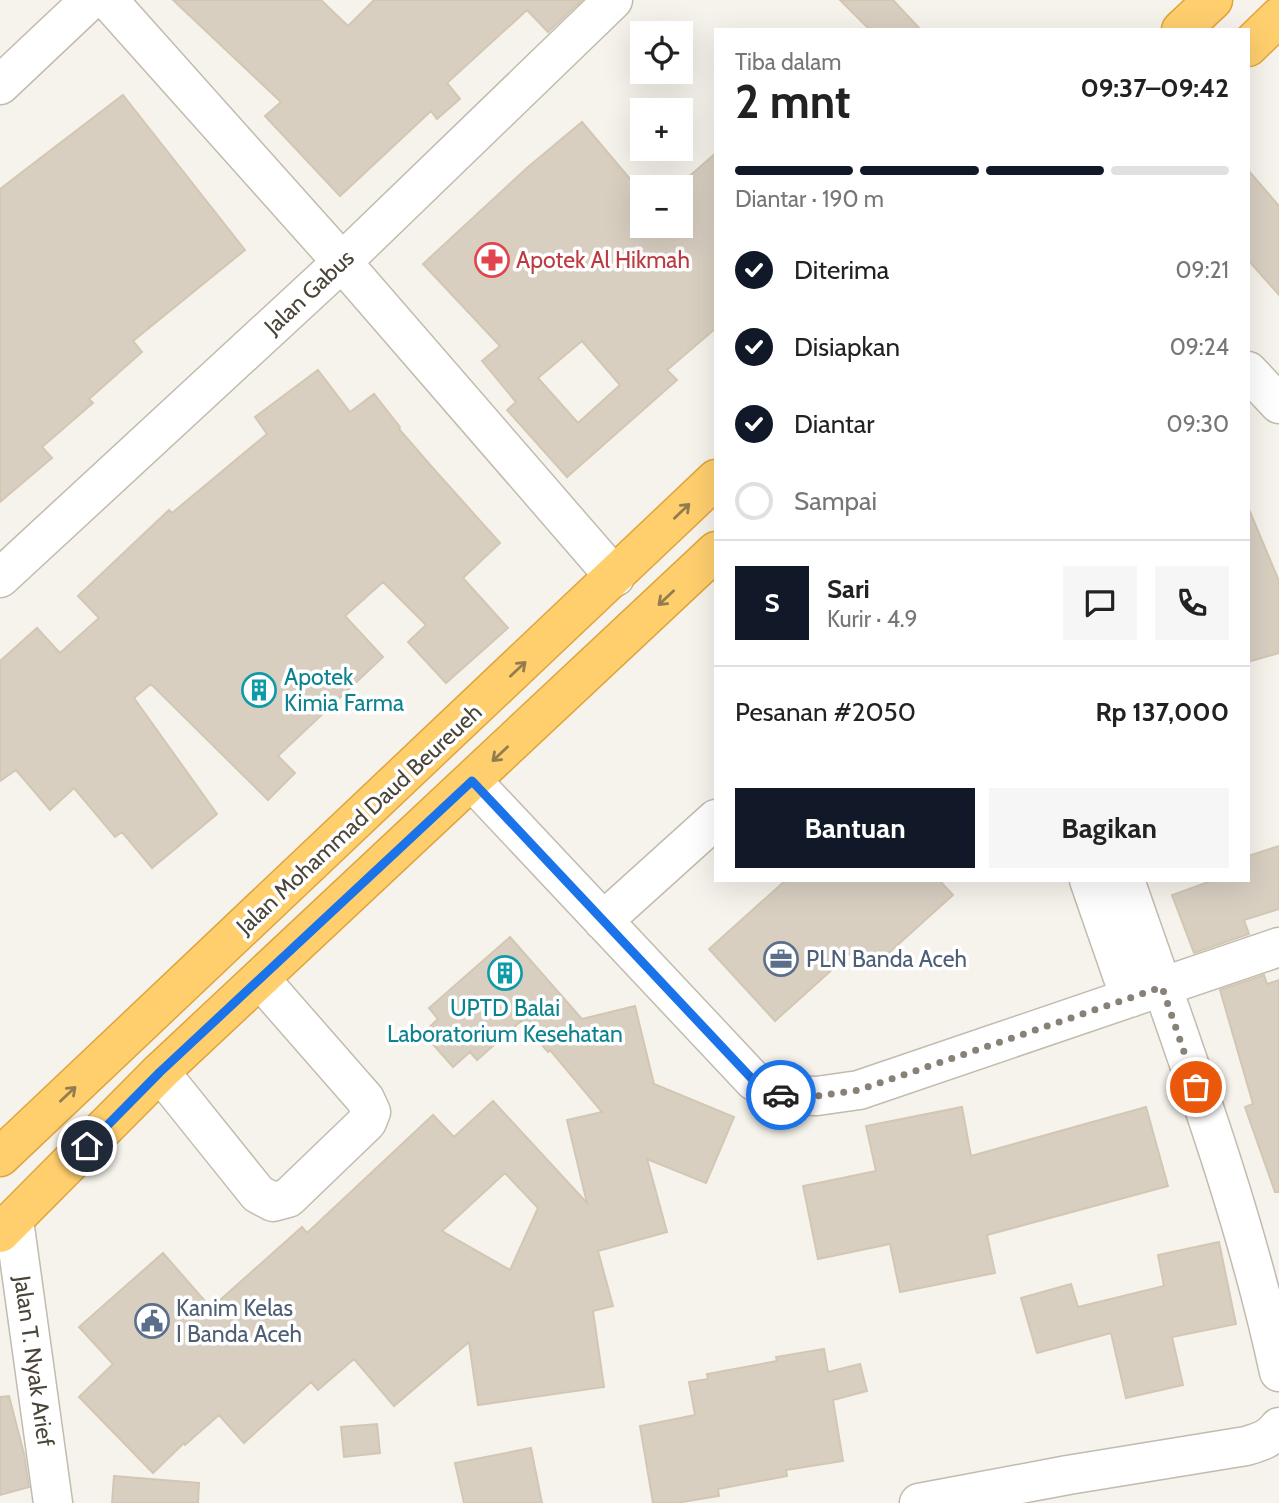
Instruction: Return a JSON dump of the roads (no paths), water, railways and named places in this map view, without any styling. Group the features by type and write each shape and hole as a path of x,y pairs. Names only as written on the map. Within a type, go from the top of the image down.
{"highway":[{"path":"1183,28 1213,0"},
{"name":"Jalan Mohammad Daud Beureueh","path":"0,1157 714,481"},
{"path":"7,1227 160,1072 714,553"}],"street":[{"path":"0,85 90,0"},
{"path":"108,0 342,262 615,577"},
{"name":"Jalan Gabus","path":"0,578 342,262 613,0"},
{"path":"1250,373 1279,404"},
{"path":"472,781 754,1081 780,1095 817,1096 859,1090 1279,947"},
{"path":"603,920 714,821"},
{"path":"1091,882 1146,993 1239,1213 1265,1307 1279,1372"},
{"path":"1125,882 1146,993"},
{"path":"160,1072 258,1195 273,1202 288,1198 367,1122 371,1112 365,1098 260,979"},
{"name":"Jalan T. Nyak Arief","path":"7,1227 53,1503"},
{"path":"919,1503 1070,1489 1262,1442 1279,1427"}],"place":[{"name":"Apotek Al Hikmah","path":"492,260"},
{"name":"Apotek Kimia Farma","path":"259,690"},
{"name":"PLN Banda Aceh","path":"781,959"},
{"name":"UPTD Balai Laboratorium Kesehatan","path":"505,973"},
{"name":"Kanim Kelas I Banda Aceh","path":"152,1321"}]}
